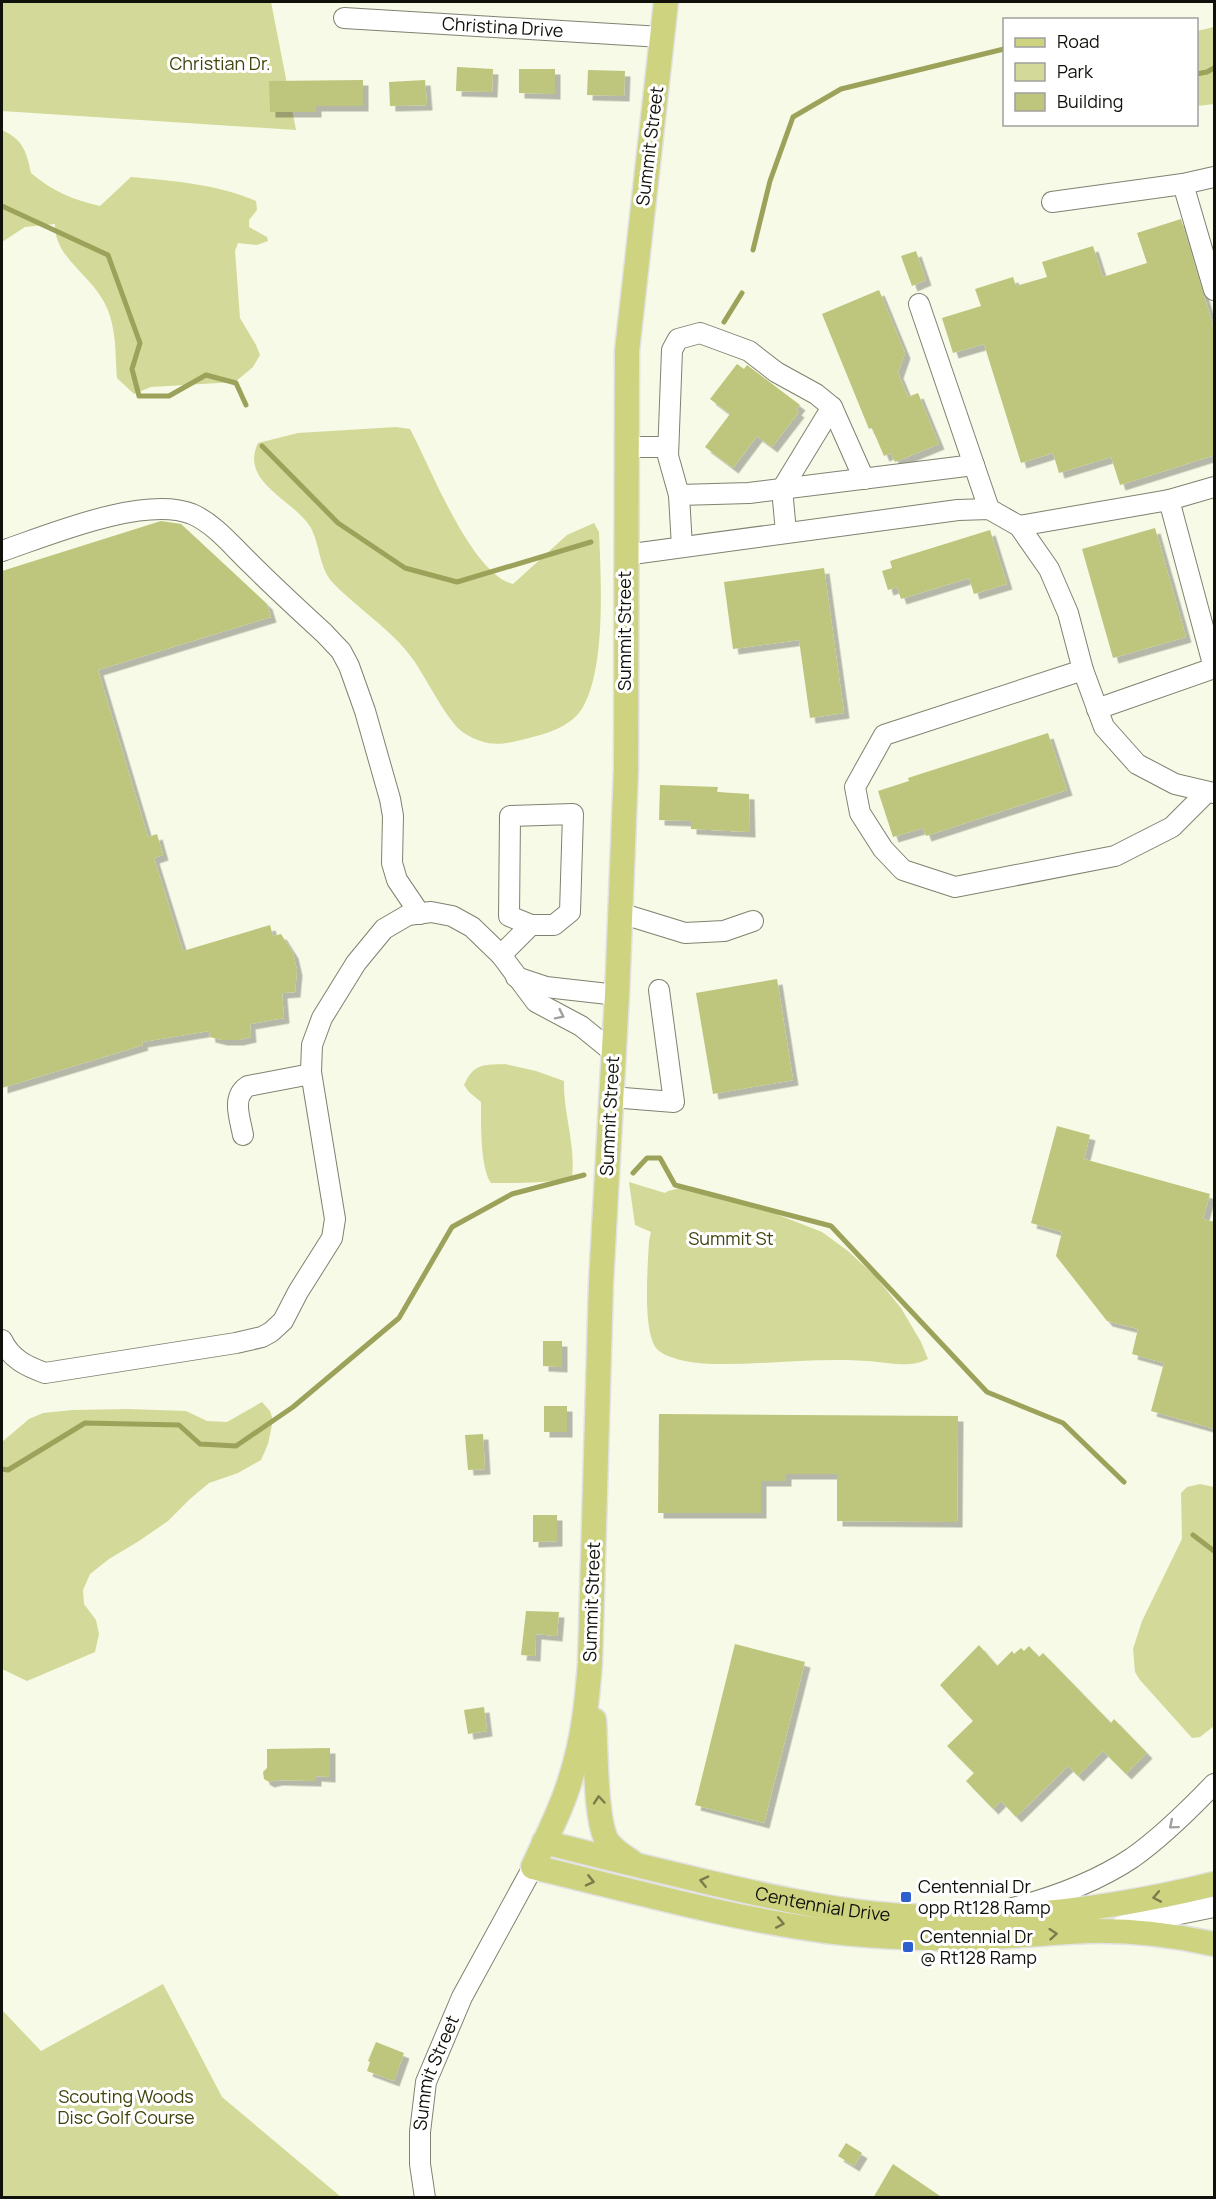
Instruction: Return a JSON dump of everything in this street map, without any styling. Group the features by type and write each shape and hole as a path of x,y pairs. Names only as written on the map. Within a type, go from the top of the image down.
{"main road":[{"name":"Summit Street","path":"533,1867 560,1809 579,1748 586,1713 590,1663 601,1294 626,769 625,447 629,328 666,2"},
{"path":"590,1663 601,1824 607,1840 620,1855 636,1865"},
{"name":"Centennial Drive","path":"544,1842 753,1893 833,1908 928,1917 976,1916"},
{"name":"Centennial Drive","path":"533,1867 728,1913 827,1931 927,1939 975,1939 1088,1931"},
{"path":"976,1916 1064,1911 1149,1899 1215,1884"},
{"path":"1088,1931 1155,1934 1215,1944"}],"street":[{"name":"Christina Drive","path":"344,18 662,37"},
{"path":"1052,202 1183,184 1215,177"},
{"path":"1183,184 1210,262 1215,290"},
{"path":"919,304 988,509"},
{"path":"682,547 679,495 668,456 672,350 678,339 700,333 749,351 776,372 816,394 832,407 864,479"},
{"path":"786,532 782,489 832,407"},
{"path":"625,447 669,447"},
{"path":"679,495 748,493 974,465"},
{"path":"1019,526 1169,500 1215,487"},
{"path":"1097,709 1214,668 1169,500"},
{"path":"2,550 90,522 152,509 176,510 193,514 215,529 324,633 341,651 349,666 365,711 390,799 393,816 392,863 397,880 420,914"},
{"path":"625,555 958,510 988,509 1019,526 1049,569 1068,613 1083,670 1104,728 1137,764 1175,784 1211,793"},
{"path":"1083,670 884,735 855,787 860,813 883,849 903,870 955,887 1115,856 1172,827 1211,793"},
{"path":"501,955 531,926 554,925 570,912 573,814 510,816 509,916 531,926"},
{"path":"2,1340 10,1354 27,1366 45,1373 236,1343 262,1337 272,1332 283,1321 298,1292 332,1238 335,1219 312,1074 312,1045 322,1018 356,963 384,929 408,915 431,912 452,916 472,927 501,955 536,1002 581,1026 614,1052"},
{"path":"620,913 685,933 724,931 753,921"},
{"path":"516,978 546,987 616,995"},
{"path":"611,1097 674,1102 659,990"},
{"path":"243,1135 237,1103 244,1089 248,1086 312,1074"},
{"name":"Centennial Drive","path":"976,1916 1057,1896 1111,1870 1153,1842 1215,1784"},
{"name":"Summit Street","path":"425,2198 420,2164 420,2132 426,2082 462,1997 533,1867"},
{"name":"Centennial Drive","path":"1088,1931 1215,1907"}],"green space":[{"name":"Christian Dr.","path":"2,2 271,2 296,130 2,111"},
{"path":"1214,27 1214,104 1198,106 1198,31"},
{"path":"2,130 15,138 23,147 31,173 55,190 90,204 100,206 131,177 211,187 256,201 257,210 249,220 249,227 267,237 268,241 257,245 238,243 235,251 240,318 260,355 253,367 235,382 151,387 134,394 117,378 113,326 106,306 95,288 65,254 56,235 55,224 25,227 2,242"},
{"path":"396,427 410,429 453,517 482,561 497,576 513,584 567,535 594,523 599,532 600,622 595,669 583,707 573,719 559,728 537,736 496,744 481,741 464,733 451,719 404,648 328,577 311,528 271,490 256,469 254,457 258,443 298,433"},
{"path":"505,1064 536,1071 564,1081 573,1165 572,1177 542,1182 491,1183 487,1176 483,1156 481,1102 464,1085 476,1069"},
{"name":"Summit St","path":"629,1182 665,1193 689,1186 735,1198 822,1232 848,1251 875,1276 901,1308 928,1359 903,1364 857,1360 816,1360 714,1364 684,1361 662,1353 652,1340 649,1328 647,1298 651,1232 635,1225"},
{"path":"262,1402 270,1411 273,1420 268,1444 261,1460 238,1473 209,1483 168,1521 90,1574 83,1590 84,1604 96,1620 99,1634 95,1652 27,1681 2,1669 2,1442 29,1419 43,1413 128,1409 186,1411 207,1421 227,1422"},
{"path":"1200,1484 1214,1487 1214,1726 1200,1737 1192,1738 1140,1680 1135,1672 1133,1649 1142,1621 1182,1539 1181,1493 1187,1487"},
{"name":"Scouting Woods Disc Golf Course","path":"163,1984 222,2097 341,2197 2,2197 2,2010 41,2051"}],"building":[{"path":"457,67 493,69 492,92 456,91"},
{"path":"519,69 555,69 555,94 519,93"},
{"path":"588,70 625,71 624,96 587,95"},
{"path":"363,80 363,106 316,106 316,112 270,112 269,81"},
{"path":"425,80 427,105 390,106 389,82"},
{"path":"1181,219 1215,332 1215,455 1120,485 1111,457 1059,473 1053,453 1021,463 984,344 953,353 942,318 981,306 975,289 1013,277 1016,286 1047,277 1042,262 1093,246 1103,277 1147,263 1137,233"},
{"path":"916,251 926,280 912,286 901,256"},
{"path":"879,290 905,353 898,373 908,397 918,393 939,444 895,462 891,453 884,456 872,428 869,429 822,314"},
{"path":"737,364 744,369 747,365 800,405 796,410 799,412 772,447 757,436 733,468 705,447 730,414 710,399"},
{"path":"161,521 181,524 267,604 271,617 98,670 148,837 157,834 163,855 154,858 183,951 270,925 273,936 281,934 293,953 297,970 295,992 282,993 284,1018 250,1024 251,1037 222,1040 210,1037 209,1031 142,1042 143,1045 2,1088 2,571"},
{"path":"1155,528 1186,637 1113,658 1082,549"},
{"path":"990,530 1007,584 974,594 969,578 901,599 897,587 888,590 882,571 892,568 890,561"},
{"path":"824,568 844,713 810,718 799,640 733,649 724,582"},
{"path":"1048,733 1067,790 926,836 923,828 893,837 878,791 909,781 908,778"},
{"path":"660,785 718,787 717,792 749,794 750,832 691,829 691,821 659,820"},
{"path":"777,979 793,1080 713,1094 696,993"},
{"path":"1057,1126 1090,1135 1084,1159 1210,1194 1203,1219 1215,1222 1215,1429 1151,1411 1164,1363 1132,1354 1138,1329 1107,1321 1056,1256 1062,1232 1031,1223"},
{"path":"543,1341 562,1341 562,1367 543,1366"},
{"path":"544,1406 567,1406 567,1432 544,1432"},
{"path":"659,1414 958,1416 957,1522 837,1521 837,1474 786,1474 786,1481 761,1481 761,1513 658,1513"},
{"path":"483,1434 485,1469 468,1470 465,1435"},
{"path":"533,1515 557,1515 557,1541 533,1542"},
{"path":"526,1611 559,1612 557,1636 536,1634 535,1656 521,1655"},
{"path":"735,1644 805,1662 764,1823 695,1805"},
{"path":"979,1645 997,1666 1012,1651 1014,1654 1021,1648 1024,1651 1029,1646 1039,1657 1043,1653 1111,1723 1114,1719 1147,1753 1126,1774 1103,1751 1078,1776 1068,1766 1016,1817 1001,1801 993,1809 966,1781 974,1773 947,1746 973,1721 940,1685"},
{"path":"484,1707 487,1731 468,1734 464,1710"},
{"path":"330,1748 330,1777 316,1776 316,1781 277,1780 269,1782 264,1779 263,1772 267,1768 267,1749"},
{"path":"376,2042 404,2053 394,2081 367,2071 370,2062 368,2061"},
{"path":"846,2143 862,2153 854,2166 838,2156"},
{"path":"893,2164 943,2198 873,2198"}],"waterway":[{"path":"753,250 770,181 793,117 841,89 1003,49"},
{"path":"1198,74 1214,68"},
{"path":"2,206 108,255 140,343 132,369 139,396 169,396 206,375 236,383 246,405"},
{"path":"724,322 742,293"},
{"path":"262,446 338,523 405,568 457,582 591,542"},
{"path":"633,1173 647,1158 660,1158 675,1185 831,1226 987,1392 1063,1423 1124,1482"},
{"path":"2,1469 8,1470 85,1423 179,1425 200,1444 236,1446 293,1407 399,1318 452,1227 512,1194 584,1175"},
{"path":"1193,1535 1214,1551"}],"place":[{"name":"Centennial Dr opp Rt128 Ramp","path":"906,1897"},
{"name":"Centennial Dr @ Rt128 Ramp","path":"908,1947"}]}
